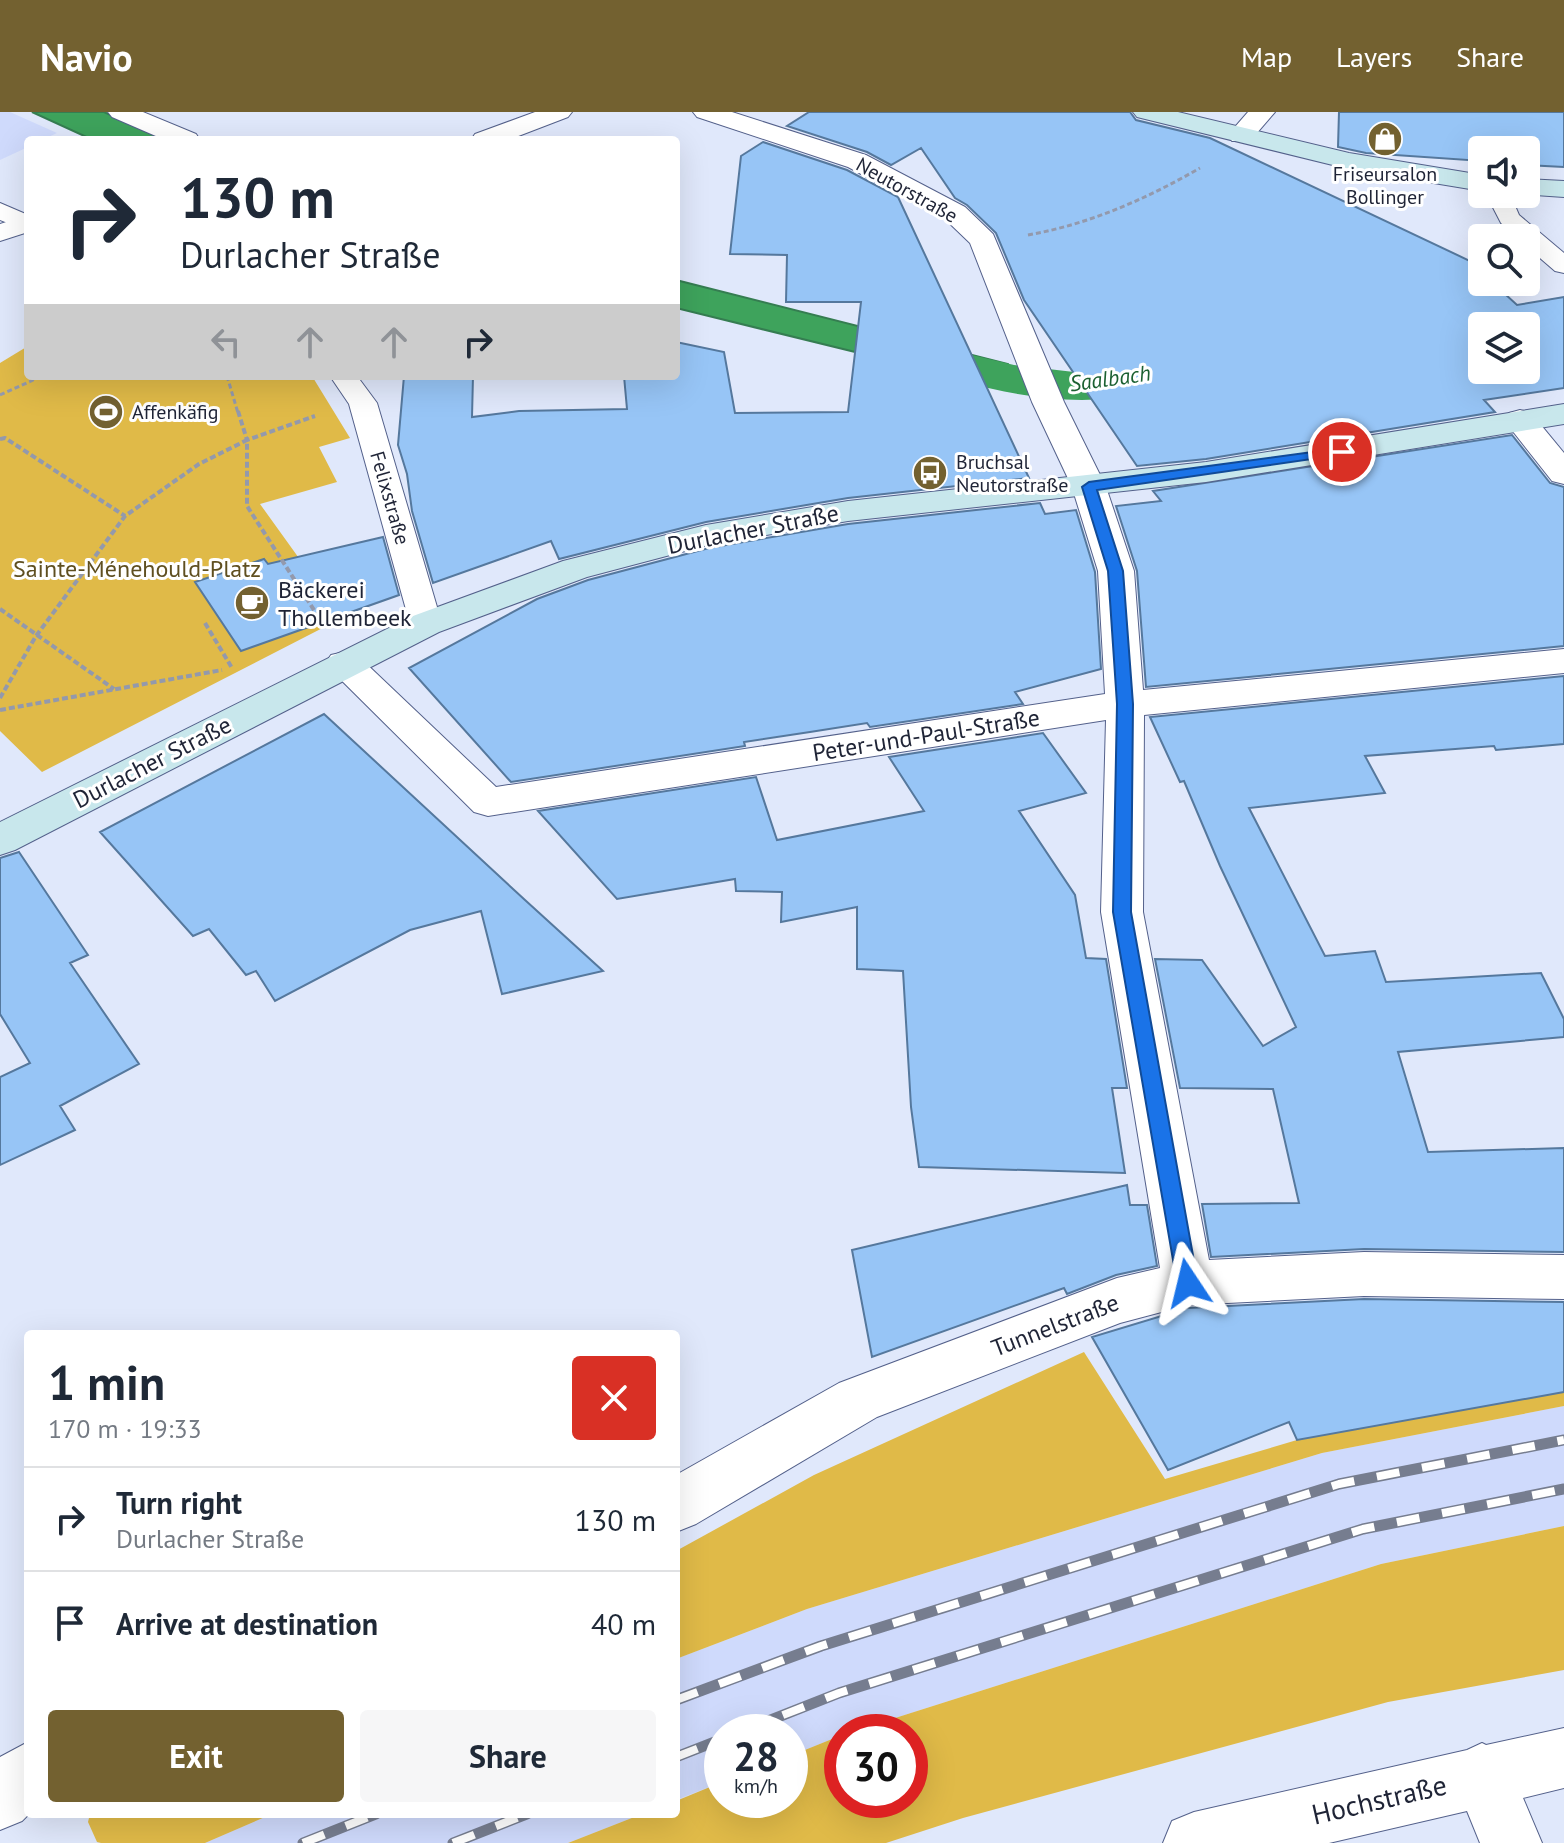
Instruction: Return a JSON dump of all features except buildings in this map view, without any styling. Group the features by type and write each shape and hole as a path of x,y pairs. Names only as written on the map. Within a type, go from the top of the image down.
{"main road":[{"path":"1146,112 1349,161 1468,181"},
{"path":"1540,188 1564,189"},
{"name":"Durlacher Straße","path":"0,840 426,624 575,569 706,535 848,511 1089,487 1313,457 1564,414"}],"street":[{"path":"121,112 178,136"},
{"path":"495,136 559,112"},
{"name":"Neutorstraße","path":"706,112 857,161 955,213 983,240 1048,402 1089,487 1116,571 1125,704 1122,912 1188,1283"},
{"path":"1241,135 1262,112"},
{"path":"1520,420 1564,474"},
{"name":"Peter-und-Paul-Straße","path":"344,664 488,802 1125,704 1564,661"},
{"name":"Tunnelstraße","path":"680,1503 858,1400 1117,1301 1188,1283 1364,1274 1564,1277"},
{"name":"Hochstraße","path":"1194,1843 1482,1774 1564,1758"},
{"path":"1482,1774 1511,1843"},
{"path":"0,1799 24,1776"}],"lane":[{"path":"1504,208 1509,218 1558,259"},
{"path":"0,210 18,227"},
{"name":"Felixstraße","path":"346,380 363,403 426,624"}],"path":[{"path":"983,240 1054,231 1114,209 1185,177 1217,157 1241,135"},
{"path":"0,395 33,380"},
{"path":"228,380 247,440 247,506 327,631 313,637 344,664"},
{"path":"0,698 36,636 125,516 199,464 247,440 292,422 363,403"},
{"path":"0,439 5,438 125,516"},
{"path":"0,609 115,689"},
{"path":"205,623 232,668"},
{"path":"0,710 246,663"}],"shaded area":[{"path":"0,112 10,112 57,133 51,136 24,136 24,149 0,160"},
{"path":"32,112 104,112 158,136 84,136"},
{"path":"680,281 1008,364 1018,392 680,309"},
{"path":"1564,1406 1564,1526 1381,1564 908,1714 824,1714 824,1742 808,1749 808,1714 704,1714 704,1789 680,1798 680,1657 807,1609 1322,1453"},
{"path":"263,1818 632,1818 568,1843 205,1843"}],"green space":[{"name":"Sainte-Ménehould-Platz","path":"24,348 24,380 314,380 350,438 319,447 337,482 260,504 342,618 42,772 0,731 0,363"},
{"path":"1084,1352 1165,1479 1297,1440 1564,1392 1564,1406 1322,1453 807,1609 680,1657 680,1549 814,1475"},
{"path":"1564,1526 1564,1670 1388,1702 963,1818 886,1843 568,1843 632,1818 680,1818 680,1799 704,1789 704,1818 808,1818 808,1749 824,1742 824,1818 928,1818 928,1714 908,1714 1381,1564"},
{"path":"89,1818 263,1818 205,1843 101,1843 97,1842"}],"waterway":[{"name":"Saalbach","path":"926,358 1014,379 1074,386 1105,386 1134,381 1162,371"}],"railway":[{"path":"680,1699 821,1646 1339,1484 1564,1440"},
{"path":"786,1714 839,1693 1363,1529 1564,1489"},
{"path":"680,1755 704,1746"},
{"path":"303,1843 366,1818"},
{"path":"453,1843 517,1818"}],"place":[{"name":"Friseursalon Bollinger","path":"1385,139"},
{"name":"Affenkäfig","path":"106,412"},
{"name":"Bruchsal Neutorstraße","path":"930,473"},
{"name":"Bäckerei Thollembeek","path":"252,603"}],"route":[{"path":"1188,1283 1122,912 1125,704 1116,571 1089,487 1342,452"}]}
